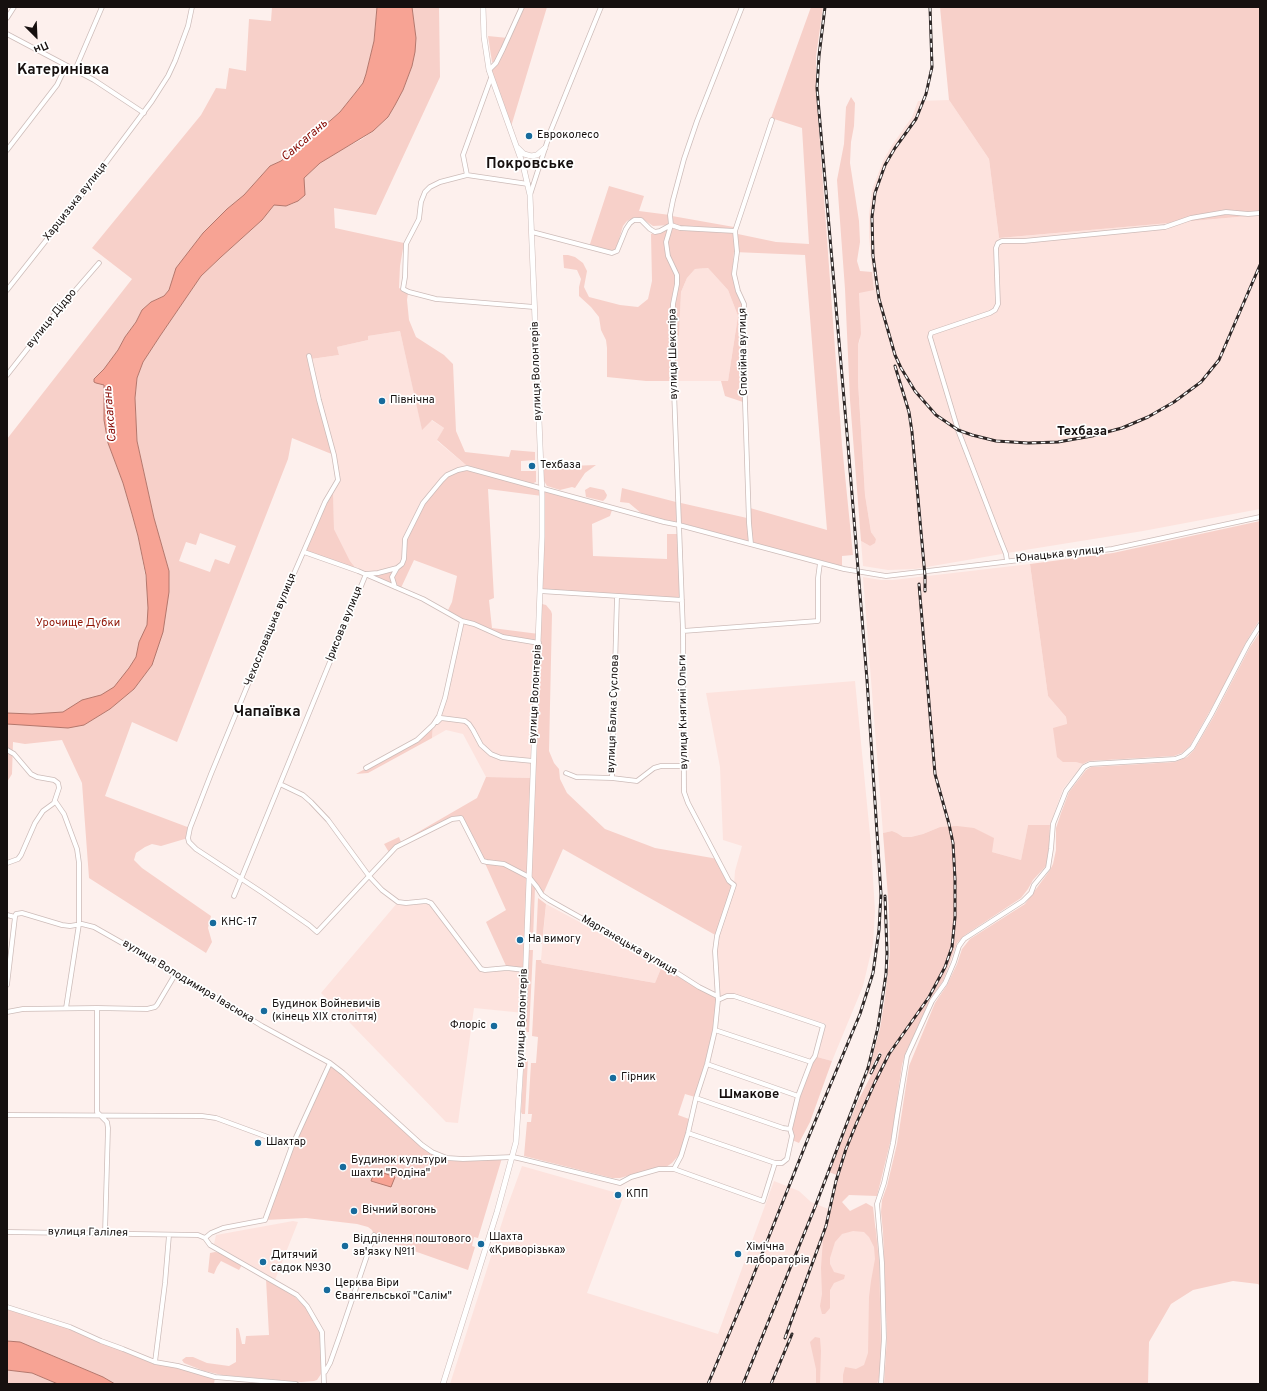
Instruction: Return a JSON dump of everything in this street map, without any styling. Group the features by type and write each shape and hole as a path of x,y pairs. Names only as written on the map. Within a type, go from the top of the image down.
{"street":[{"path":"7,18 14,7"},
{"path":"75,70 102,7"},
{"name":"Харцизька вулиця","path":"7,290 144,113 168,76 175,61 188,26 192,7"},
{"path":"483,7 484,37 489,70 523,165 530,195"},
{"path":"489,70 496,63 522,7"},
{"name":"вулиця Волонтерів","path":"443,1384 513,1157 518,1117 539,643 542,536 530,195 555,120 601,7"},
{"name":"вулиця Шекспіра","path":"679,525 672,337 673,304 677,284 677,275 668,256 666,242 671,225 670,216 673,200 695,128 742,7"},
{"path":"7,34 94,80 144,113"},
{"path":"7,150 56,84 66,66"},
{"path":"467,175 463,155 491,78"},
{"name":"Спокійна вулиця","path":"751,544 748,524 743,337 744,304 738,291 734,274 736,252 735,231 772,120"},
{"path":"516,146 524,154 531,156 537,154 545,148"},
{"path":"528,184 467,175 440,182 430,187 422,202 419,219 406,244 403,289 409,292 436,298 534,307"},
{"path":"1007,561 1006,554 958,430 930,337 932,334 995,310 998,304 996,248 998,243 1002,241 1024,241 1165,227 1191,218 1226,212 1248,214 1260,212"},
{"path":"532,232 612,253 617,251 626,228 634,220 641,220 655,232 671,225 680,228 735,231"},
{"name":"вулиця Дідро","path":"7,375 54,315 99,263"},
{"name":"Чехословацька вулиця","path":"309,356 334,455 338,480 325,502 304,552 190,828 188,838 192,846 304,921 317,932 369,876"},
{"path":"395,587 392,578 404,559 406,539 416,516 432,491 452,472 467,468 541,489"},
{"name":"Юнацька вулиця","path":"541,489 820,563 886,576 1112,549 1260,517"},
{"name":"вулиця Княгині Ольги","path":"679,525 683,631 684,792 688,803 729,881 734,884 715,951 718,998"},
{"path":"304,552 366,574 423,599 462,621 474,624 503,637 539,643"},
{"path":"683,631 818,621 818,578 820,563"},
{"name":"Ірисова вулиця","path":"234,896 366,574 378,573 397,568"},
{"path":"540,591 682,600"},
{"name":"вулиця Балка Суслова","path":"617,596 612,778 637,781 654,768 661,766 684,766"},
{"path":"433,726 439,716 445,698 462,621"},
{"path":"881,1384 884,1338 882,1263 877,1204 884,1183 893,1143 896,1116 907,1056 932,1001 945,982 959,946 964,939 1023,901 1048,868 1053,824 1066,791 1084,767 1090,764 1175,759 1183,756 1192,748 1248,644 1260,625"},
{"path":"366,768 417,740 441,718 465,722 468,724 481,745 491,754 501,758 533,761"},
{"path":"7,750 14,754 31,774 37,777 54,780 58,783 59,788 55,801 50,807 43,811 31,831 21,856 18,859 7,863"},
{"path":"566,773 576,777 612,778"},
{"path":"280,784 303,795 311,802 328,820 369,876 382,890 398,902 406,903 426,901 431,903 481,969 507,968 525,970"},
{"path":"55,801 64,814 77,849 79,863 79,924 66,1008"},
{"path":"369,876 396,847 458,817 461,818 484,861 504,864 529,878"},
{"name":"Марганецька вулиця","path":"529,878 537,886 542,895 572,914 663,964 718,998"},
{"name":"вулиця Володимира Івасюка","path":"7,915 15,917 16,914 22,913 62,925 70,926 79,924 94,927 176,973 262,1026 330,1063 422,1145 432,1152 447,1158 463,1159 513,1157 620,1183 631,1177 659,1169 674,1169"},
{"path":"7,985 15,917"},
{"path":"7,1012 23,1009 66,1008 147,1009 157,1005 176,973"},
{"path":"688,1133 775,1163 782,1163 787,1159 792,1136 790,1129 798,1096 811,1062 815,1056 824,1026 734,996 718,998 715,1030 707,1064 696,1098 681,1156 674,1169 763,1201 775,1163"},
{"path":"98,1008 97,1112 107,1122 108,1128 105,1233"},
{"path":"715,1030 811,1062"},
{"path":"324,1384 322,1332 308,1306 297,1295 210,1245 205,1238 211,1233 223,1228 265,1220 292,1146 330,1063"},
{"path":"707,1064 798,1096"},
{"path":"696,1098 783,1128 790,1129"},
{"path":"7,1115 202,1116 216,1118 292,1146"},
{"name":"вулиця Галілея","path":"7,1232 105,1233 198,1236 205,1238"},
{"path":"155,1362 165,1283 169,1235"},
{"path":"324,1373 330,1363 374,1235"},
{"path":"7,1307 70,1327 155,1362 178,1366 215,1377 253,1382 296,1384"}],"shaded area":[{"path":"949,100 989,159 999,238 1260,215 1260,509 1143,531 915,569 888,570 863,566 861,541 870,546 876,539 871,532 865,495 858,382 858,345 860,340 859,292 874,289 869,237 869,214 872,190 883,161 892,145 912,117 918,101"},
{"path":"708,268 728,290 738,316 728,381 677,381 676,340 679,334 681,292 687,278 695,269"},
{"path":"400,331 422,429 431,420 444,428 437,441 466,465 397,568 366,574 358,571 350,561 334,529 333,487 338,480 311,359 339,355 337,347 368,340 368,336"},
{"path":"1030,564 1048,696 1066,717 1067,724 1063,762 1077,762 1083,764 1063,789 1050,825 1028,825 1021,860 992,852 940,827 911,837 903,837 892,831 883,833 863,577 893,580"},
{"path":"462,621 539,643 533,778 486,777 463,734 446,730 432,738 433,725 439,716"},
{"path":"855,681 871,845 875,911 873,944 863,986 832,1061 817,1057 826,1024 733,994 717,996 715,951 717,936 734,885 735,871 742,846 723,840 720,767 706,693"},
{"path":"398,902 431,903 481,969 525,970 524,1013 474,1008 458,1123 446,1122 321,993"},
{"path":"546,904 662,966 655,983 542,963 541,960"},
{"path":"522,1166 624,1195 587,1293 718,1334 774,1181 799,1191 811,1202 880,1230 884,1338 881,1384 450,1384 506,1210"},
{"name":"Дитячий садок №30","path":"293,1221 298,1222 275,1280 214,1244 216,1235"}],"green space":[{"name":"Урочище Дубки","path":"272,7 377,7 374,41 363,83 340,112 281,161 270,166 244,195 227,209 203,233 177,268 169,290 164,296 151,302 142,310 118,350 104,370 94,379 104,384 104,420 108,443 123,483 138,536 147,585 152,635 131,673 84,725 110,709 134,689 152,665 169,571 154,518 137,441 135,398 137,378 143,362 201,276 262,220 274,205 286,206 298,201 304,195 304,178 320,163 362,139 388,117 403,90 412,66 416,38 412,7 439,7 440,77 376,215 334,208 335,228 404,243 400,266 399,288 408,293 407,300 409,320 416,337 444,355 453,364 456,431 465,452 509,457 511,450 535,452 535,460 521,461 521,471 536,471 536,482 531,484 466,465 437,440 444,428 432,420 422,430 400,331 368,336 368,340 337,347 339,355 311,359 334,455 292,438 288,459 177,742 132,722 105,796 190,828 188,838 161,846 152,844 136,853 134,860 142,868 211,916 208,928 212,942 206,953 89,878 82,783 62,740 25,744 13,742 12,774 7,782 7,439 132,279 92,248 201,115 216,88 226,89 229,68 246,71 249,19 271,21","holes":["200,533 236,546 229,564 215,559 210,572 179,561 186,542 196,545"]},
{"path":"522,7 547,7 510,130 489,70 495,63 492,62 488,36 508,38"},
{"path":"811,7 823,7 816,56 816,88 842,445 853,555 842,556 842,566 753,543 750,524 750,508 827,530 805,255 734,252 732,275 736,292 742,304 741,337 743,402 725,396 721,381 728,381 738,316 728,290 708,268 695,269 687,278 681,292 679,335 676,340 677,381 646,381 607,377 606,340 601,330 599,317 579,296 581,279 577,270 564,268 563,255 575,257 583,263 587,271 584,287 589,297 620,305 638,307 648,299 652,281 651,234 672,228 680,230 733,233 776,242 809,244 802,128 771,118"},
{"path":"940,7 1260,7 1260,215 999,238 989,159 949,100"},
{"path":"851,97 855,103 850,163 859,221 860,242 857,261 860,271 872,272 874,290 859,293 861,334 858,345 858,382 865,495 871,532 876,539 875,543 870,546 861,541 850,400 845,289 837,180 844,144 846,107"},
{"path":"609,186 644,196 639,211 670,215 671,225 653,226 643,219 635,217 627,221 623,226 615,253 589,247"},
{"path":"672,216 734,227 734,230 680,227 672,224"},
{"path":"596,465 585,473 575,488 572,487 560,490 547,486 544,481 543,467"},
{"path":"467,468 613,507 610,516 592,524 593,556 667,559 667,534 680,534 682,600 540,591 542,496 488,489 494,598 489,600 492,628 539,634 542,604 546,605 551,611 549,751 554,763 559,769 560,779 567,793 605,829 655,848 718,859 729,881 734,885 717,936 563,849 543,894 529,878 525,970 507,968 486,922 506,910 484,861 458,817 396,847 390,854 384,844 399,837 401,842 477,798 486,777 533,778 539,644 519,641 462,621 447,612 452,602 457,576 414,560 400,590 366,574 397,568 402,564 405,539 423,503 447,475"},
{"path":"333,487 334,529 350,561 358,571 304,552"},
{"path":"590,487 604,490 607,495 606,498 603,501 586,497 585,490"},
{"path":"622,488 676,502 677,522 664,521 641,513 629,503 620,502"},
{"path":"681,503 747,518 749,542 681,523"},
{"path":"1260,521 1260,619 1190,746 1182,753 1174,756 1089,761 1083,764 1076,762 1063,762 1057,757 1053,728 1067,724 1066,717 1048,696 1030,564 1113,553"},
{"path":"1260,632 1260,1286 1258,1284 1233,1281 1193,1290 1171,1304 1149,1342 1148,1384 884,1384 887,1337 881,1212 882,1200 887,1186 897,1144 909,1066 935,1003 947,985 962,949 970,939 1025,904 1050,870 1056,850 1056,828 1061,813 1069,792 1086,770 1091,767 1175,762 1187,757 1194,750 1214,716 1250,647"},
{"path":"433,725 432,738 368,773 356,774 417,740"},
{"path":"1028,825 1050,825 1046,866 1033,880 1021,898 965,935 957,943 943,981 931,998 905,1054 902,1065 892,1135 877,1196 849,1195 842,1202 850,1211 866,1203 873,1207 879,1260 881,1346 880,1373 877,1384 843,1384 845,1367 856,1369 864,1365 868,1353 869,1297 875,1259 874,1247 869,1237 864,1232 853,1231 842,1234 835,1242 830,1258 830,1264 834,1272 845,1275 844,1279 834,1283 830,1290 830,1308 825,1314 822,1314 820,1306 822,1294 821,1268 823,1239 839,1176 829,1172 857,1103 882,1054 879,1052 866,1079 880,1029 890,953 889,910 883,833 892,831 903,837 911,837 940,827 957,826 974,828 994,838 992,852 1021,860"},
{"path":"531,886 535,888 533,939 528,937"},
{"path":"538,898 546,904 542,944 536,942"},
{"path":"528,950 533,950 529,1032 523,1032"},
{"name":"Гірник","path":"536,960 541,960 542,963 655,983 662,966 698,989 715,997 717,1002 713,1029 695,1097 685,1094 678,1115 689,1119 686,1135 679,1155 666,1167 659,1167 620,1178 612,1178 524,1156 527,1122 531,1122 532,1114 528,1114 531,1063 536,1063 538,1037 532,1036"},
{"path":"817,1057 832,1061 810,1122 799,1143 792,1140 792,1129 800,1097 813,1063"},
{"path":"524,1059 528,1059 525,1114 522,1114 521,1112"},
{"path":"330,1063 422,1145 447,1158 502,1158 478,1238 474,1237 472,1246 475,1247 468,1270 380,1239 374,1235 372,1230 368,1227 357,1224 306,1218 265,1220 292,1146"},
{"path":"210,1253 222,1253 242,1265 239,1270 221,1261 214,1274 208,1272"},
{"path":"266,1279 295,1297 306,1308 321,1334 323,1359 321,1374 317,1380 301,1382 222,1375 204,1371 184,1363 182,1360 186,1357 193,1357 207,1363 229,1366 236,1362 236,1328 239,1330 242,1344 245,1344 246,1336 269,1335"},
{"path":"7,1307 53,1321 139,1356 215,1377 214,1384 115,1384 103,1377 20,1342 7,1341"},
{"path":"815,1337 820,1338 820,1384 816,1384 816,1369 810,1342"},
{"path":"7,1370 32,1373 58,1384 7,1384"}],"water":[{"name":"Саксагань","path":"377,7 412,7 416,38 412,66 403,90 388,117 373,131 320,163 304,178 305,195 298,201 286,206 274,205 262,220 201,276 143,362 137,378 135,398 137,441 154,518 169,571 169,592 163,632 152,665 134,689 110,709 84,725 68,728 7,724 7,713 32,714 63,712 82,700 101,695 114,687 136,657 139,642 147,625 148,608 146,575 132,514 123,483 108,443 104,420 104,385 94,382 94,379 104,369 118,350 142,310 151,302 164,296 169,290 176,268 203,233 227,209 244,195 270,166 281,161 340,112 363,83 374,41"},
{"path":"375,1170 395,1177 391,1187 371,1181"},
{"path":"7,1341 20,1342 103,1377 115,1384 58,1384 32,1373 7,1370"}],"railway":[{"path":"708,1384 860,1014 873,973 879,930 881,894 867,680 817,88 825,7"},
{"path":"930,7 932,67 926,94 916,119 895,148 885,165 875,193 872,217 873,256 879,299 895,355 915,391 936,415 958,430 972,435 996,441 1028,443 1058,442 1092,436 1122,428 1148,417 1174,402 1201,382 1219,360 1260,265"},
{"path":"895,366 909,412 912,432 925,576 925,591"},
{"path":"785,1338 826,1226 836,1181 846,1149 857,1122 889,1054 929,997 945,967 952,947 955,917 953,843 935,774 919,584"},
{"path":"743,1384 815,1207 868,1068 878,1027 886,974 887,953 885,896"},
{"path":"871,1073 880,1055"},
{"path":"771,1384 792,1334"}],"place":[{"name":"Евроколесо","path":"529,136"},
{"name":"Північна","path":"382,401"},
{"name":"Техбаза","path":"532,466"},
{"name":"КНС-17","path":"213,923"},
{"name":"На вимогу","path":"520,940"},
{"name":"Будинок Войневичів (кінець ХІХ століття)","path":"264,1011"},
{"name":"Флоріс","path":"494,1026"},
{"name":"Гірник","path":"613,1078"},
{"name":"Шахтар","path":"258,1143"},
{"name":"Будинок культури шахти \"Родіна\"","path":"343,1167"},
{"name":"КПП","path":"618,1195"},
{"name":"Вічний вогонь","path":"354,1211"},
{"name":"Шахта «Криворізька»","path":"481,1244"},
{"name":"Відділення поштового зв'язку №11","path":"345,1246"},
{"name":"Хімічна лабораторія","path":"738,1254"},
{"name":"Дитячий садок №30","path":"263,1262"},
{"name":"Церква Віри Євангельської \"Салім\"","path":"327,1290"}],"district":[{"name":"Катеринівка","path":"63,71"},
{"name":"Покровське","path":"530,165"},
{"name":"Техбаза","path":"1082,432"},
{"name":"Чапаївка","path":"267,713"},
{"name":"Шмакове","path":"749,1095"}]}
